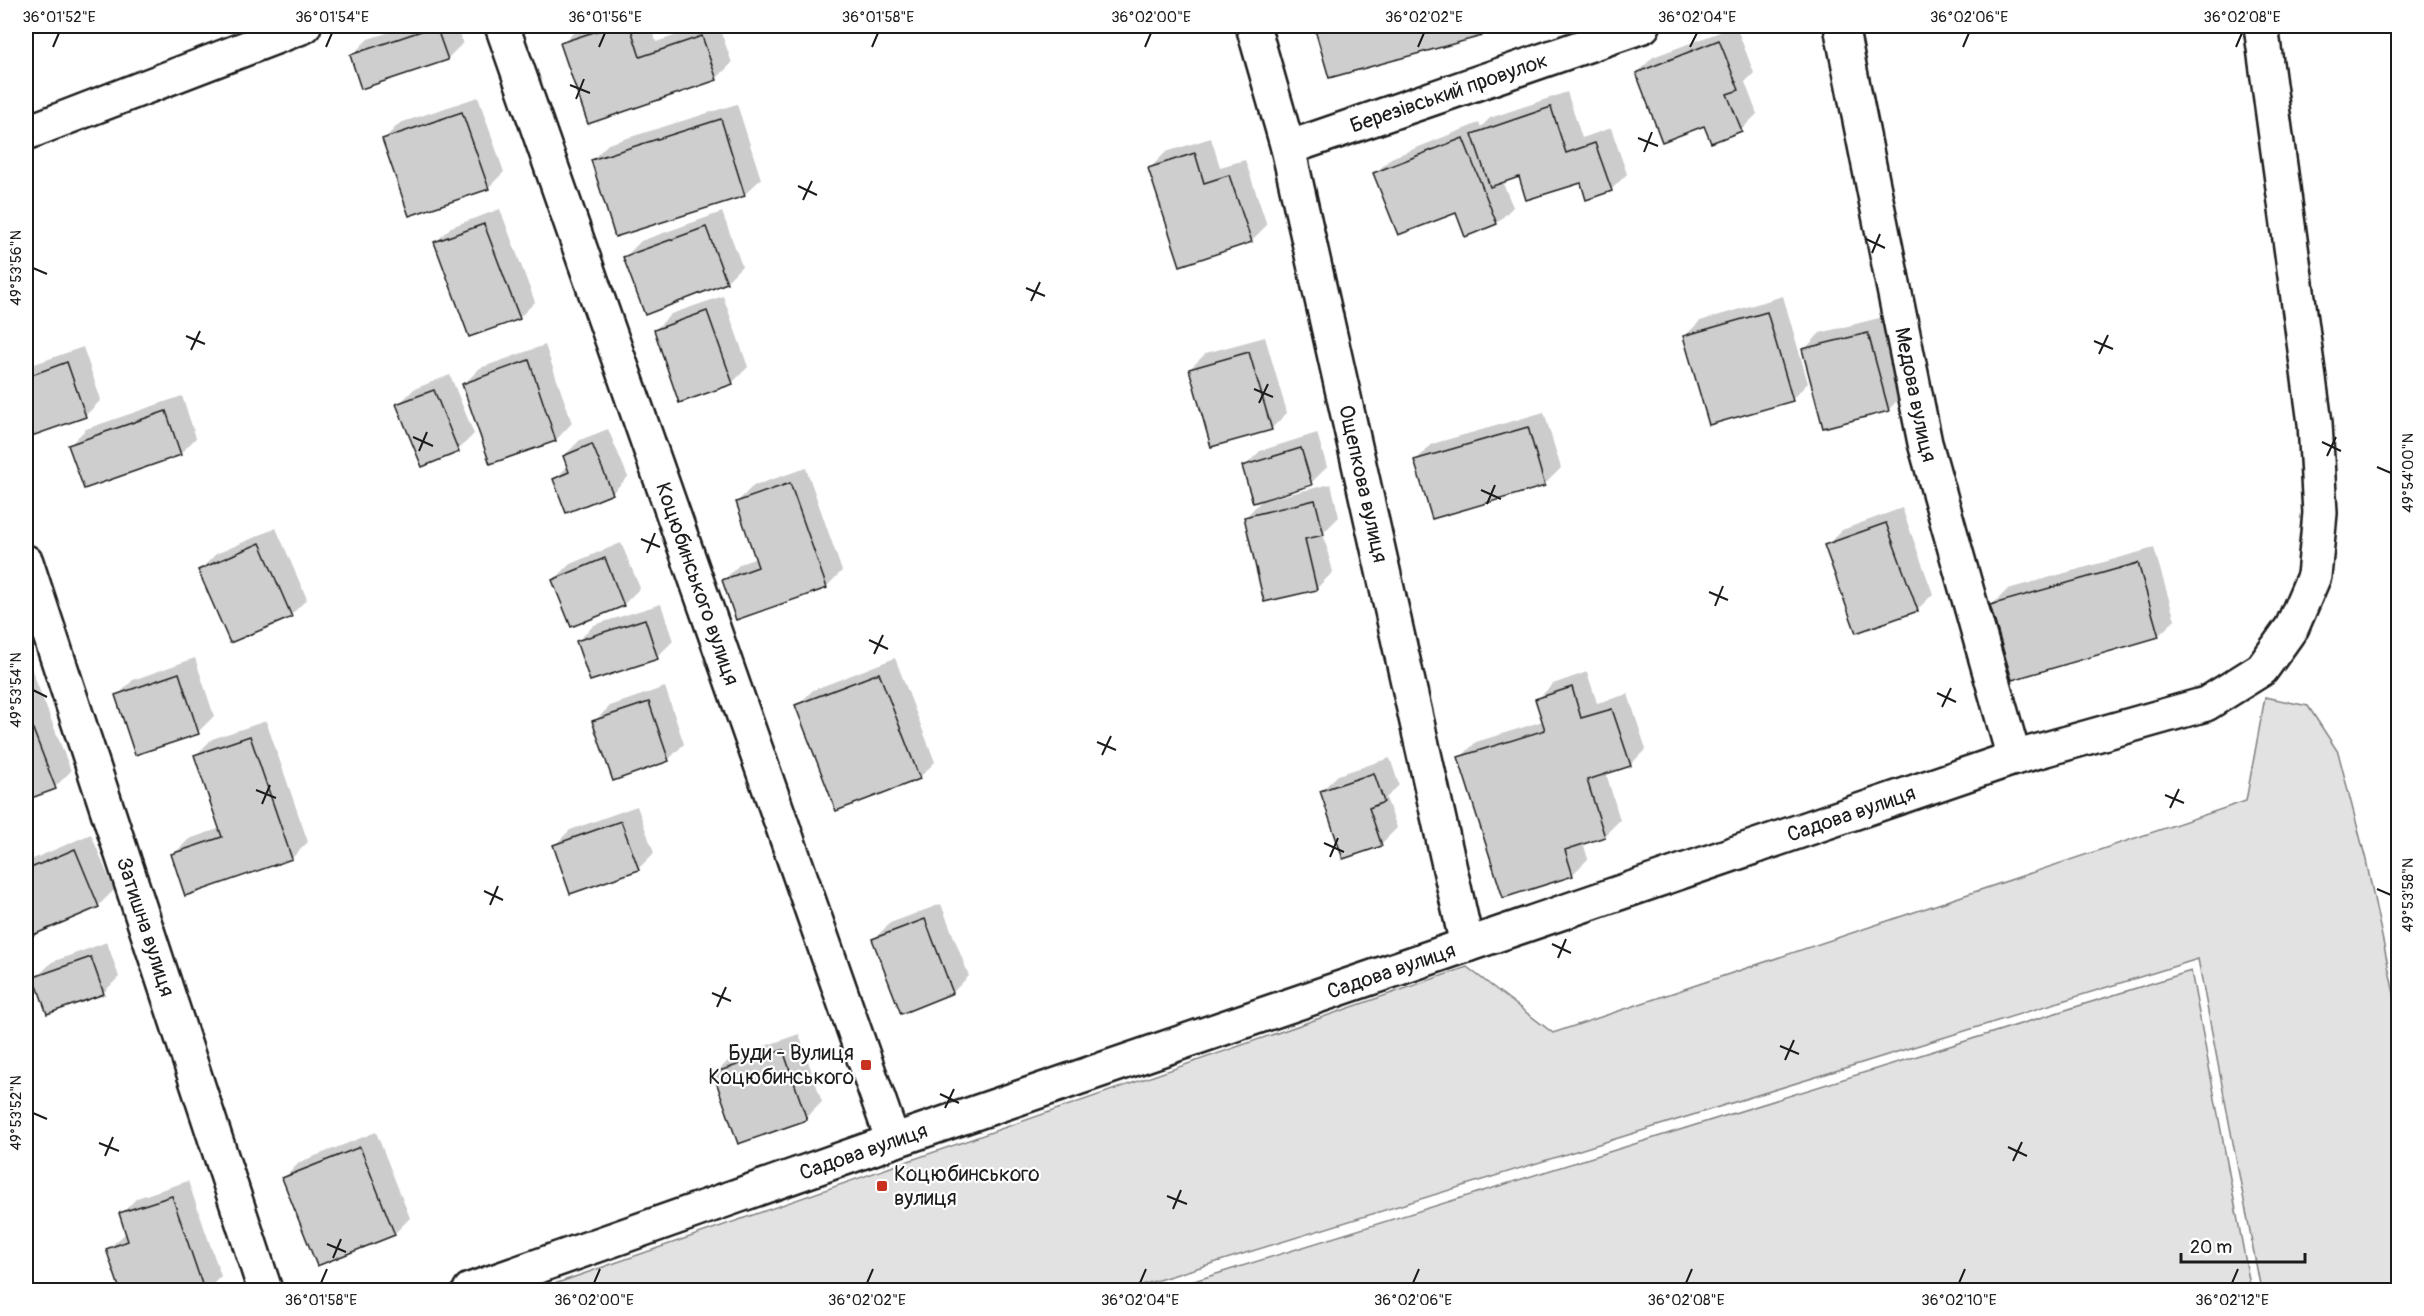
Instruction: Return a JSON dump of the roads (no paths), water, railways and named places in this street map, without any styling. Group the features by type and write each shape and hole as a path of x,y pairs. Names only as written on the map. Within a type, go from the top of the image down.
{"street":[{"path":"26,133 304,26"},
{"name":"Коцюбинського вулиця","path":"502,26 893,1141"},
{"name":"Ощепкова вулиця","path":"1253,26 1287,148 1467,945"},
{"name":"Березівський провулок","path":"1287,148 1643,26"},
{"name":"Медова вулиця","path":"1840,26 1925,443 2014,758"},
{"name":"Садова вулиця","path":"470,1290 893,1141 2014,758 2206,704 2262,669 2292,627 2314,576 2320,513 2315,423 2261,26"},
{"name":"Затишна вулиця","path":"26,562 265,1290"}],"place":[{"name":"Буди - Вулиця Коцюбинського","path":"866,1065"},
{"name":"Коцюбинського вулиця","path":"882,1186"}]}
